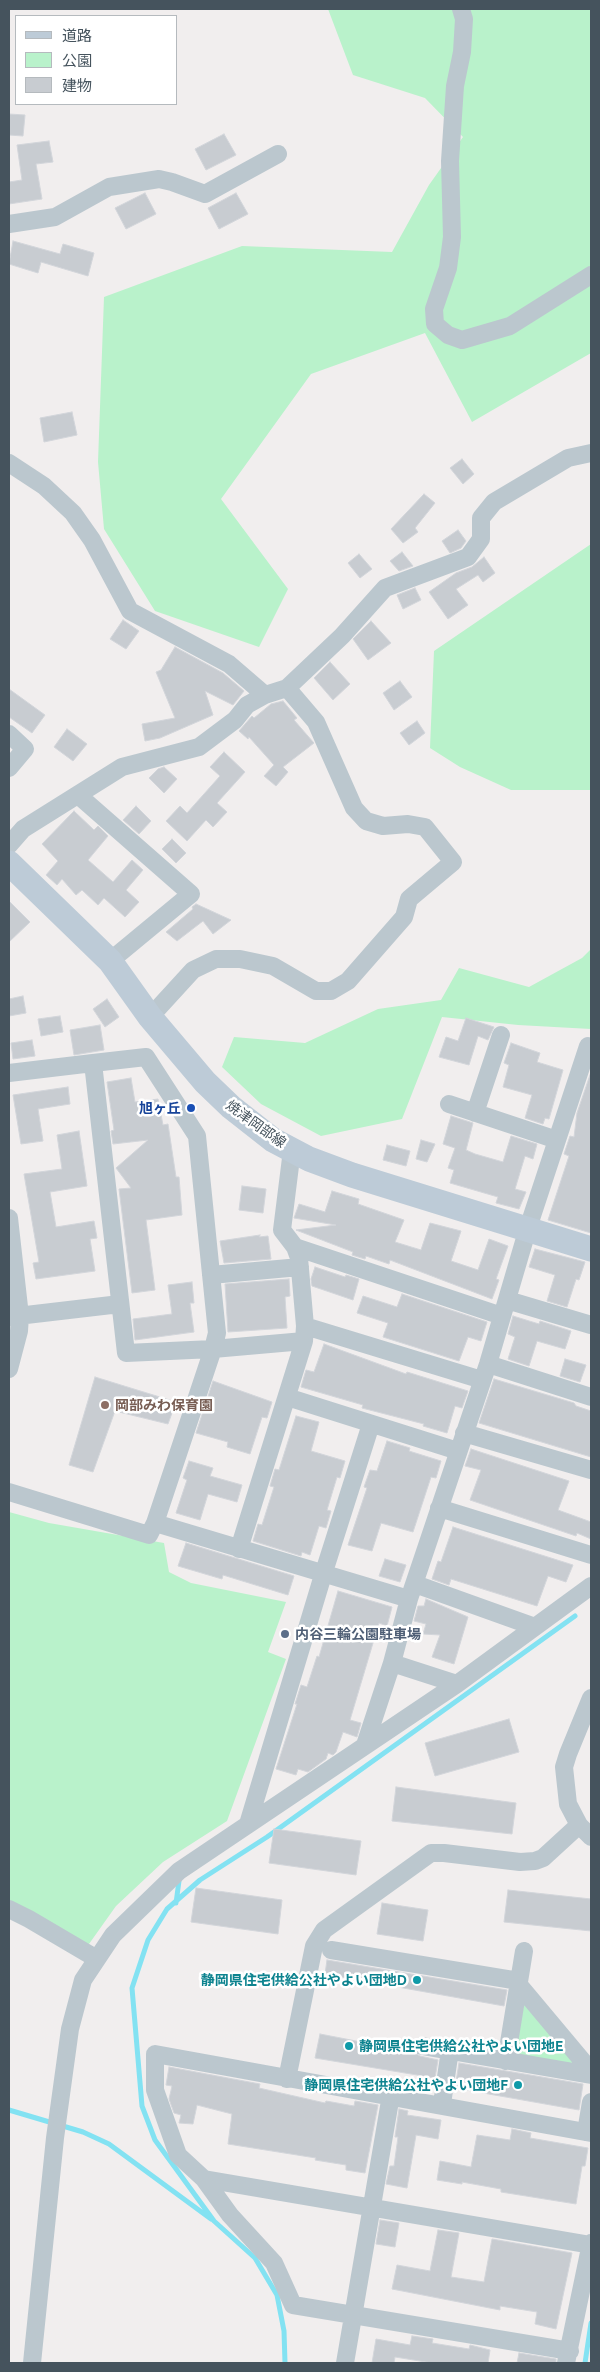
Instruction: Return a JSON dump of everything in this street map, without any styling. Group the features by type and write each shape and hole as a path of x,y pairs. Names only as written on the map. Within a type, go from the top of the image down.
{"main road":[{"name":"焼津岡部線","path":"9,863 110,961 150,1017 205,1082 231,1108 273,1140 352,1175 591,1249"}],"street":[{"path":"461,9 464,19 462,52 456,86 450,161 452,236 448,268 434,309 435,324 448,335 462,340 510,326 591,275"},
{"path":"9,224 55,217 109,187 158,179 205,194 278,154"},
{"path":"9,845 23,829 122,767 199,747 235,720 247,705 265,695 287,688 342,636 385,588 468,557 481,539 481,518 494,502 568,458 591,453"},
{"path":"9,462 44,486 73,513 92,540 130,611 229,664 265,695"},
{"path":"150,1017 193,970 216,959 240,959 273,966 316,991 331,991 348,981 404,917 409,900 453,862 425,828 408,824 383,826 366,820 354,808 316,722 287,688"},
{"path":"9,734 25,749 9,768"},
{"path":"78,795 191,894 110,961"},
{"path":"475,1113 501,1035"},
{"path":"365,1745 439,1508 485,1372 528,1228 588,1046"},
{"path":"9,1073 146,1057 197,1136 217,1333 155,1523 149,1535 9,1492"},
{"path":"93,1063 126,1353 213,1349 305,1334 485,1372 591,1397"},
{"path":"449,1104 557,1140"},
{"path":"239,1549 305,1334 300,1267 295,1247 282,1230 292,1150"},
{"path":"9,1218 14,1316 19,1331 9,1369"},
{"path":"295,1247 504,1308 591,1325"},
{"path":"211,1275 300,1267"},
{"path":"14,1316 120,1304"},
{"path":"287,1397 458,1452"},
{"path":"248,1824 371,1424"},
{"path":"464,1433 591,1470"},
{"path":"439,1508 591,1555"},
{"path":"155,1523 323,1575 412,1592 535,1626"},
{"path":"32,2363 58,2112 75,2006 83,1980 113,1935 179,1871 458,1684 535,1626 591,1589"},
{"path":"392,1663 458,1684"},
{"path":"287,2079 314,1946 324,1930 431,1853 520,1862 535,1861 543,1858 585,1831 568,1804 564,1767 591,1698"},
{"path":"9,1909 97,1959"},
{"path":"331,1950 519,1983 591,2071"},
{"path":"506,2061 524,1951"},
{"path":"422,2046 591,2075"},
{"path":"442,2104 450,2050"},
{"path":"204,2179 591,2244 568,2357 292,2305 274,2263 230,2215 204,2179 178,2155 167,2129 155,2090 155,2054 287,2079 442,2104 589,2132 591,2102"},
{"path":"345,2363 390,2095"}],"green space":[{"path":"328,9 591,9 591,353 472,422 425,333 311,374 221,499 288,589 259,647 155,611 104,529 98,462 104,297 242,246 392,252 429,185 463,137 425,98 353,75"},
{"path":"591,544 591,790 511,790 460,767 430,748 434,651"},
{"path":"591,949 591,1029 518,1025 442,1017 402,1119 321,1136 261,1104 222,1067 234,1037 305,1043 378,1009 441,1000 459,968 529,987 582,958"},
{"path":"9,1512 49,1523 164,1543 169,1572 191,1583 286,1602 268,1652 286,1659 227,1821 163,1862 116,1906 84,1951 9,1915"},
{"path":"525,2000 581,2065 514,2054"}],"building":[{"path":"9,114 25,115 23,136 9,135"},
{"path":"224,134 236,155 206,170 195,149"},
{"path":"49,141 53,162 36,164 42,199 9,204 9,182 22,180 17,145"},
{"path":"145,193 156,214 126,229 115,208"},
{"path":"236,193 248,214 219,229 208,208"},
{"path":"13,241 60,254 63,244 94,253 88,276 41,262 38,273 9,264"},
{"path":"72,412 77,435 44,442 40,418"},
{"path":"462,459 474,474 463,484 450,468"},
{"path":"424,494 435,503 415,528 418,532 403,543 391,529"},
{"path":"458,530 466,541 461,548 450,553 442,541"},
{"path":"402,552 413,566 399,571 390,561"},
{"path":"359,554 372,569 360,578 348,563"},
{"path":"484,557 495,573 483,582 478,575 456,589 468,605 448,619 429,592 456,573 472,567"},
{"path":"415,588 421,600 403,609 397,595"},
{"path":"123,620 139,631 126,649 110,639"},
{"path":"371,621 391,643 368,660 353,639"},
{"path":"175,647 223,673 244,691 233,705 205,691 213,715 160,738 145,741 142,724 175,718 156,672 161,670"},
{"path":"330,662 350,684 333,700 314,678"},
{"path":"400,681 412,697 394,710 383,693"},
{"path":"9,689 45,715 32,733 9,717"},
{"path":"283,701 297,718 294,720 314,743 283,767 288,772 276,786 264,776 274,765 249,737 248,739 239,731 252,716 254,718 271,704"},
{"path":"417,721 425,733 409,745 400,733"},
{"path":"67,729 87,744 73,761 54,747"},
{"path":"224,752 245,772 217,803 227,812 213,827 206,820 187,841 166,821 180,806 187,813 220,776 210,767"},
{"path":"164,767 177,779 164,793 149,778 158,769"},
{"path":"136,806 151,821 139,834 123,820"},
{"path":"74,811 94,830 98,826 108,836 88,860 113,882 132,860 143,870 126,890 139,902 125,917 104,898 98,905 82,890 76,895 62,879 57,885 46,875 58,861 42,844"},
{"path":"172,839 186,853 176,863 162,849"},
{"path":"9,901 30,922 9,942"},
{"path":"196,904 231,920 213,934 203,921 177,941 166,932 193,909 192,907"},
{"path":"23,996 26,1013 9,1016 9,999"},
{"path":"107,999 119,1017 105,1027 93,1009"},
{"path":"60,1016 63,1032 41,1036 38,1019"},
{"path":"466,1018 494,1027 488,1040 478,1036 469,1065 439,1057 446,1037 458,1041"},
{"path":"100,1025 104,1050 74,1055 70,1030"},
{"path":"32,1040 35,1056 13,1059 11,1043"},
{"path":"511,1043 540,1053 537,1062 563,1070 549,1119 545,1118 543,1124 525,1118 532,1095 503,1087 509,1065 504,1063"},
{"path":"591,1072 591,1233 548,1220 569,1156 564,1154 570,1136 574,1137 577,1113"},
{"path":"131,1078 135,1102 158,1099 163,1125 168,1124 176,1177 179,1177 182,1215 146,1220 155,1290 132,1293 119,1189 131,1188 116,1168 148,1140 113,1144 111,1131 114,1130 107,1082"},
{"path":"68,1087 70,1104 38,1109 43,1141 21,1144 13,1095"},
{"path":"451,1116 473,1123 466,1150 475,1154 503,1162 511,1136 537,1144 533,1159 525,1156 515,1189 526,1192 519,1209 496,1203 498,1197 450,1183 454,1170 448,1168 455,1148 443,1144"},
{"path":"79,1131 87,1186 50,1192 56,1227 94,1221 97,1238 90,1239 95,1271 36,1279 33,1263 39,1262 24,1174 62,1169 57,1135"},
{"path":"421,1140 435,1144 427,1162 416,1159"},
{"path":"387,1145 410,1151 406,1166 383,1160"},
{"path":"242,1186 266,1189 263,1213 239,1210"},
{"path":"332,1191 359,1199 358,1204 404,1220 395,1242 421,1250 430,1223 461,1231 451,1261 478,1270 489,1239 508,1246 496,1279 499,1280 492,1299 390,1260 389,1264 366,1256 365,1259 352,1255 353,1252 296,1230 336,1225 294,1218 299,1204 325,1212"},
{"path":"260,1235 259,1237 268,1236 271,1259 224,1263 220,1241"},
{"path":"535,1249 585,1262 579,1280 576,1279 567,1307 547,1301 555,1275 529,1267"},
{"path":"315,1267 345,1277 346,1275 359,1279 353,1300 312,1286 311,1279"},
{"path":"289,1279 290,1296 285,1297 287,1328 228,1332 225,1284"},
{"path":"192,1282 194,1303 190,1303 194,1332 135,1340 133,1319 172,1314 168,1285"},
{"path":"402,1294 487,1322 481,1341 468,1337 459,1361 383,1337 388,1323 357,1313 363,1296 397,1307"},
{"path":"513,1316 539,1324 540,1321 571,1331 565,1349 537,1341 529,1366 508,1359 515,1337 508,1334"},
{"path":"324,1344 406,1374 407,1372 468,1391 462,1408 455,1406 447,1433 423,1426 424,1424 362,1408 363,1405 301,1387 306,1370 314,1372"},
{"path":"565,1359 586,1365 580,1382 560,1376"},
{"path":"95,1377 176,1402 168,1424 115,1411 93,1472 69,1465"},
{"path":"494,1379 574,1403 576,1406 591,1411 591,1457 479,1423"},
{"path":"213,1381 272,1402 267,1418 262,1417 250,1454 227,1447 228,1442 196,1433"},
{"path":"296,1416 319,1422 311,1451 345,1461 340,1478 337,1477 327,1510 331,1511 326,1528 319,1526 310,1555 302,1552 301,1556 253,1541 258,1524 262,1525 274,1487 270,1486 275,1469 279,1470"},
{"path":"387,1441 410,1448 409,1451 441,1461 436,1478 431,1477 413,1532 381,1523 372,1551 348,1545 367,1488 364,1487 370,1470 377,1471"},
{"path":"471,1449 569,1481 558,1510 591,1522 591,1539 577,1533 576,1536 470,1500 481,1470 465,1466"},
{"path":"189,1461 213,1468 210,1476 242,1485 237,1502 208,1494 200,1520 176,1513 187,1480 183,1478"},
{"path":"453,1527 573,1565 566,1582 548,1576 537,1606 451,1579 449,1585 432,1579 438,1561 441,1562"},
{"path":"186,1543 294,1576 288,1595 223,1575 222,1579 178,1566"},
{"path":"385,1559 406,1565 400,1582 379,1576"},
{"path":"338,1591 392,1607 387,1626 379,1623 350,1720 361,1723 357,1737 343,1732 336,1752 333,1755 328,1753 326,1759 308,1772 298,1769 296,1775 276,1769 297,1704 295,1704 301,1685 307,1687 317,1656 319,1657"},
{"path":"426,1599 468,1617 454,1664 432,1657 440,1635 423,1634 426,1624 414,1621 418,1606 424,1606"},
{"path":"509,1719 519,1752 435,1776 425,1743"},
{"path":"396,1787 516,1803 512,1834 392,1821"},
{"path":"274,1829 361,1841 356,1875 269,1863"},
{"path":"196,1888 282,1900 278,1934 191,1922"},
{"path":"508,1890 591,1899 591,1931 504,1922"},
{"path":"382,1903 428,1910 423,1941 377,1934"},
{"name":"静岡県住宅供給公社やよい団地D","path":"327,1960 507,1990 504,2006 325,1974"},
{"name":"静岡県住宅供給公社やよい団地E","path":"320,2034 413,2052 420,2056 438,2060 435,2078 315,2058"},
{"name":"静岡県住宅供給公社やよい団地F","path":"459,2063 583,2084 579,2110 455,2088"},
{"path":"169,2067 260,2084 259,2088 325,2103 326,2101 354,2106 355,2101 378,2105 365,2173 346,2170 346,2165 315,2160 316,2158 228,2144 232,2114 197,2105 193,2124 179,2123 181,2115 174,2113 169,2099 172,2086 166,2085"},
{"path":"399,2109 408,2111 407,2115 441,2120 438,2139 416,2135 407,2188 386,2184 390,2166 394,2166 398,2137 395,2137"},
{"path":"512,2129 531,2133 530,2138 588,2148 585,2166 582,2166 576,2204 501,2192 501,2189 462,2182 462,2184 437,2180 440,2161 471,2167 477,2135 510,2140"},
{"path":"380,2220 399,2223 395,2247 376,2244"},
{"path":"438,2230 459,2233 451,2277 484,2282 492,2239 572,2253 556,2329 535,2324 537,2312 500,2306 500,2310 392,2289 397,2265 430,2271"},
{"path":"412,2336 433,2339 432,2343 469,2349 470,2345 490,2350 488,2363 432,2363 395,2357 394,2363 372,2363 376,2339 410,2345"},
{"path":"519,2353 556,2359 556,2363 517,2363"}],"waterway":[{"path":"285,2363 284,2331 277,2295 255,2258 214,2221 155,2140 142,2106 132,1988 148,1940 167,1909 200,1880 267,1837 575,1616"},
{"path":"176,1903 179,1881"},
{"path":"9,2110 83,2132 109,2144 211,2219"},
{"path":"585,2363 591,2323"}],"place":[{"name":"旭ヶ丘","path":"191,1108"},
{"name":"岡部みわ保育園","path":"105,1405"},
{"name":"内谷三輪公園駐車場","path":"285,1634"},
{"name":"静岡県住宅供給公社やよい団地D","path":"417,1980"},
{"name":"静岡県住宅供給公社やよい団地E","path":"349,2046"},
{"name":"静岡県住宅供給公社やよい団地F","path":"518,2085"}]}
